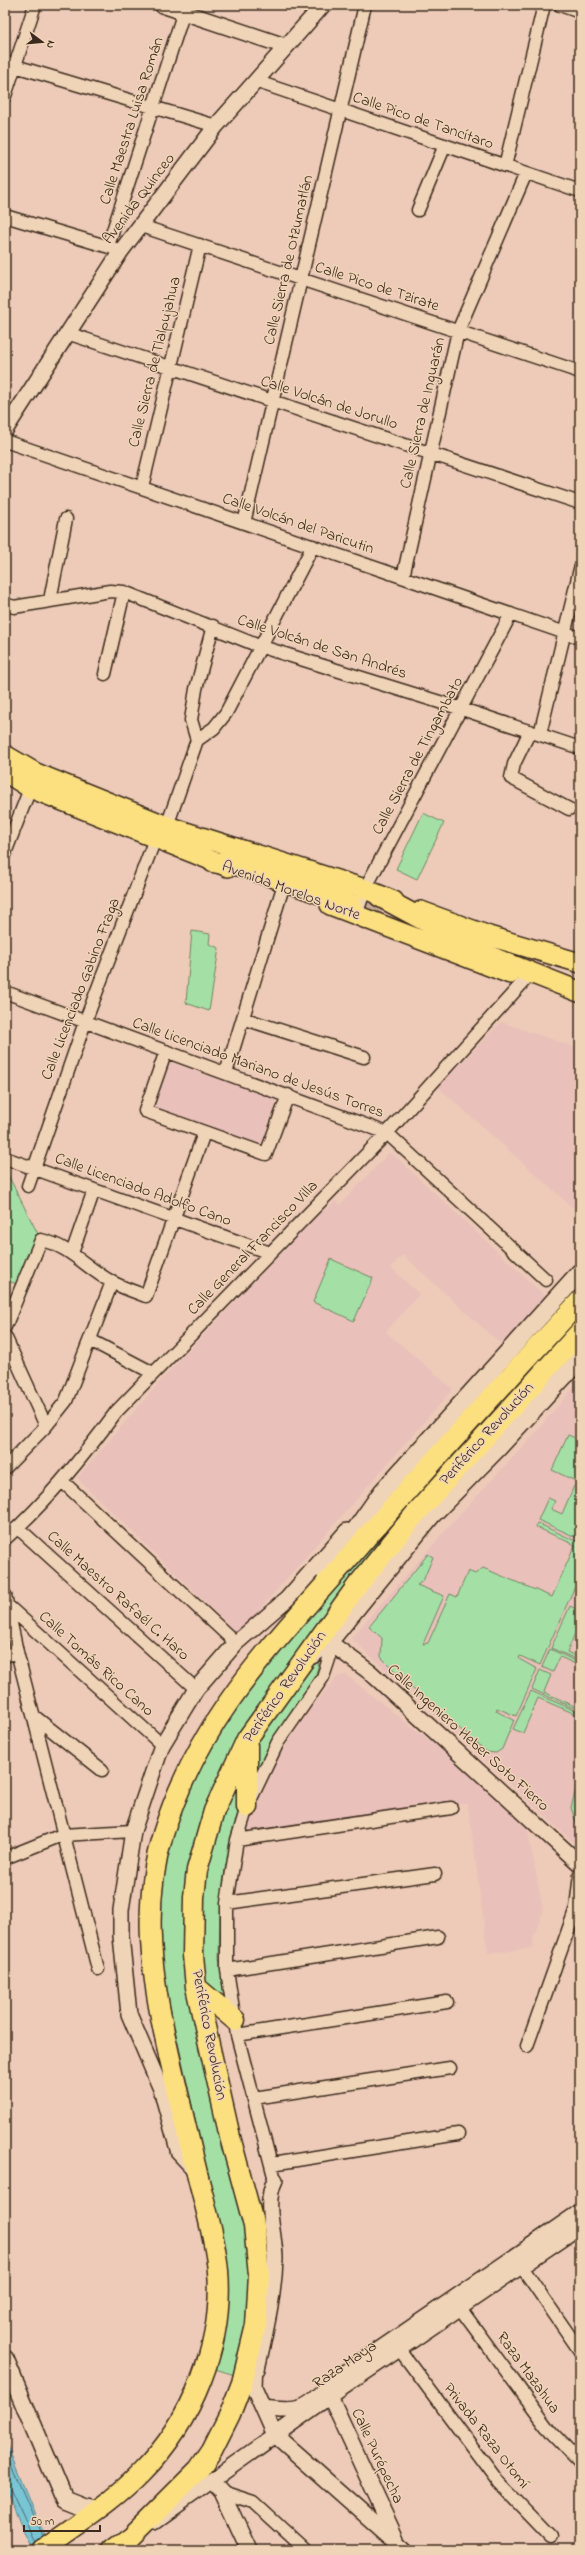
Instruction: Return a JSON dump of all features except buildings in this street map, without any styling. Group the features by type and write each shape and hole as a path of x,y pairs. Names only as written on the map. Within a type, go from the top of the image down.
{"highway":[{"path":"213,862 242,866 354,910"},
{"path":"372,892 496,960 580,992"},
{"path":"522,960 580,982"},
{"name":"Periférico Revolución","path":"42,2550 98,2509 143,2471 168,2439 193,2397 209,2358 217,2314 218,2270 154,1986 150,1924 155,1866 170,1813 193,1756 225,1704 285,1631 427,1468 580,1300"},
{"name":"Periférico Revolución","path":"113,2550 132,2536 199,2469 212,2450 230,2414 242,2383 256,2325 260,2275 254,2226 230,2137 196,1987 193,1924 198,1870 214,1811 247,1739 357,1586 416,1513 580,1332"},
{"path":"247,1739 247,1807"},
{"path":"196,1987 236,2027"}],"main road":[{"name":"Avenida Morelos Norte","path":"5,755 33,781"},
{"name":"Avenida Morelos Norte","path":"5,772 33,781 161,833 372,892 489,936 580,963"},
{"name":"Avenida Morelos Norte","path":"161,833 213,862 354,910 580,1002"},
{"name":"Periférico Revolución","path":"285,1631 382,1492 580,1272"},
{"path":"302,1662 329,1642 432,1515 499,1447 580,1359"},
{"path":"5,2359 64,2499 84,2507 98,2509"}],"street":[{"path":"5,96 10,64 35,5"},
{"path":"162,5 185,9 286,46"},
{"name":"Avenida Quinceo","path":"5,430 67,333 115,248 141,226 216,126 323,5"},
{"name":"Calle Sierra de Otzumatlán","path":"244,522 365,5"},
{"path":"505,166 544,5"},
{"path":"560,5 580,12"},
{"name":"Calle Maestra Luisa Román","path":"115,248 153,107 185,9"},
{"path":"10,64 216,126"},
{"name":"Calle Pico de Tancítaro","path":"255,81 580,191"},
{"path":"418,210 445,145"},
{"name":"Calle Sierra de Inguarán","path":"403,577 458,331 526,173"},
{"path":"5,216 115,248"},
{"name":"Calle Pico de Tzirate","path":"141,226 580,372"},
{"name":"Calle Sierra de Tlalpujahua","path":"142,487 200,245"},
{"name":"Calle Volcán de Jorullo","path":"67,333 580,503"},
{"name":"Calle Volcán del Paricutin","path":"5,441 580,638"},
{"path":"50,600 66,520"},
{"path":"161,833 198,740 214,728 226,713 259,646 313,546"},
{"path":"569,809 511,778 514,764 535,732 565,632 580,569"},
{"name":"Calle Volcán de San Andrés","path":"5,604 14,607 110,591 124,592 213,626 259,646 535,732 580,748"},
{"path":"105,674 124,592"},
{"name":"Calle Sierra de Tingambato","path":"354,910 372,892 462,709 511,614"},
{"path":"198,740 191,720 196,689 213,626"},
{"path":"5,853 33,781"},
{"name":"Calle Licenciado Gabino Fraga","path":"28,1186 85,1022 161,833"},
{"path":"226,1073 245,1019 283,887"},
{"name":"Calle General Francisco Villa","path":"5,1540 62,1481 90,1448 116,1412 387,1133 525,980"},
{"name":"Calle Licenciado Mariano de Jesús Torres","path":"5,992 288,1095 387,1133 546,1280"},
{"path":"245,1019 364,1057"},
{"path":"166,1051 145,1111 266,1154 288,1095"},
{"path":"5,1327 41,1240 54,1243 72,1253 112,1282 146,1296 204,1132"},
{"name":"Calle Licenciado Adolfo Cano","path":"5,1158 270,1252"},
{"path":"72,1253 94,1190"},
{"path":"5,1468 46,1426 66,1400 112,1282"},
{"path":"5,1336 46,1426"},
{"path":"90,1340 153,1373"},
{"path":"62,1481 236,1642"},
{"path":"196,2172 179,2153 161,2089 129,2014 121,1936 121,1910 133,1831 162,1745 196,1689 236,1642 287,1598 382,1492"},
{"name":"Calle Maestro Rafaél C. Haro","path":"18,1528 196,1689"},
{"path":"6,1601 17,1652 35,1717 62,1835 98,1969"},
{"name":"Calle Tomás Rico Cano","path":"6,1601 162,1745"},
{"path":"253,2385 274,2276 274,2242 270,2189 275,2180 236,2027 227,1970 227,1903 237,1840 247,1807 278,1742 323,1677 329,1658 329,1642"},
{"name":"Calle Ingeniero Heber Soto Fierro","path":"329,1642 371,1673 580,1864"},
{"path":"5,1656 17,1652"},
{"path":"35,1717 102,1770"},
{"path":"237,1840 451,1808"},
{"path":"5,1858 62,1835 133,1831"},
{"path":"227,1903 435,1874"},
{"path":"527,2046 576,1908 580,1874"},
{"path":"227,1970 438,1937"},
{"path":"236,2027 447,2002"},
{"path":"254,2098 450,2068"},
{"path":"272,2164 458,2134"},
{"name":"Raza Maya","path":"132,2536 217,2487 275,2435 331,2389 400,2350 457,2304 522,2267 579,2219"},
{"name":"Raza Maya","path":"263,2408 294,2411 306,2407 579,2219"},
{"path":"522,2267 580,2351"},
{"name":"Raza Mazahua","path":"457,2304 552,2433 580,2462"},
{"path":"256,2325 253,2385 275,2435"},
{"name":"Privada Raza Otomí","path":"400,2350 498,2483 551,2537"},
{"name":"Calle Purépecha","path":"331,2389 402,2547"},
{"name":"Calle Purépecha","path":"275,2435 402,2547"},
{"path":"217,2487 249,2550"},
{"path":"217,2487 253,2502 305,2550"}],"shaded area":[{"path":"501,1022 580,1049 580,1214 438,1087"},
{"path":"167,1061 277,1100 261,1144 151,1105"},
{"path":"389,1153 395,1156 545,1296 503,1346 403,1255 391,1268 419,1294 386,1332 453,1389 238,1634 77,1478 163,1378 324,1208 327,1210 335,1201 340,1205"},
{"path":"580,1380 580,1848 351,1638 454,1521 531,1438"},
{"path":"346,1675 414,1729 440,1746 527,1826 543,1911 533,1938 534,1948 488,1953 468,1804 437,1804 246,1833 278,1758 307,1713 337,1677"}],"green space":[{"path":"423,813 444,823 417,879 396,869"},
{"path":"192,931 210,934 209,944 219,948 209,1011 186,1003"},
{"path":"5,1169 39,1236 20,1285 5,1280"},
{"path":"331,1259 373,1278 354,1321 313,1302"},
{"path":"580,1311 580,1319 523,1383 244,1728 224,1764 202,1819 185,1901 248,2244 250,2301 238,2376 212,2368 223,2243 161,1967 159,1935 164,1862 178,1814 204,1751 262,1667"},
{"path":"568,1435 580,1440 580,1483 552,1470"},
{"path":"574,1486 580,1489 580,1539 538,1520 548,1498 555,1501 551,1509 562,1514"},
{"path":"537,1523 580,1543 580,1575 540,1665 520,1656 519,1659 537,1669 516,1716 497,1708 496,1711 514,1720 502,1749 496,1753 487,1752 413,1689 381,1657 382,1638 369,1627 428,1554 433,1557 423,1581 417,1585 444,1596 423,1644 428,1643 450,1594 457,1597 468,1571 475,1574 483,1568 552,1597 575,1545 536,1527"},
{"path":"570,1606 580,1611 580,1622 567,1652 580,1658 580,1661 551,1648"},
{"path":"550,1649 580,1663 580,1666 560,1657 553,1672 542,1667"},
{"path":"319,1662 316,1674 250,1783 255,1738 307,1669"},
{"path":"540,1670 551,1675 544,1692 574,1706 573,1708 532,1689"},
{"path":"531,1691 580,1713 580,1716 538,1698 523,1733 513,1729"},
{"path":"243,1759 242,1805 225,1869 220,1915 219,1958 226,2007 201,1982 202,1886 212,1838"},
{"path":"580,1772 580,1833 571,1808"}],"water":[{"path":"5,2440 38,2522 55,2550 34,2550 22,2529 5,2487"}],"tunnel":[{"path":"362,909 436,933"}]}
